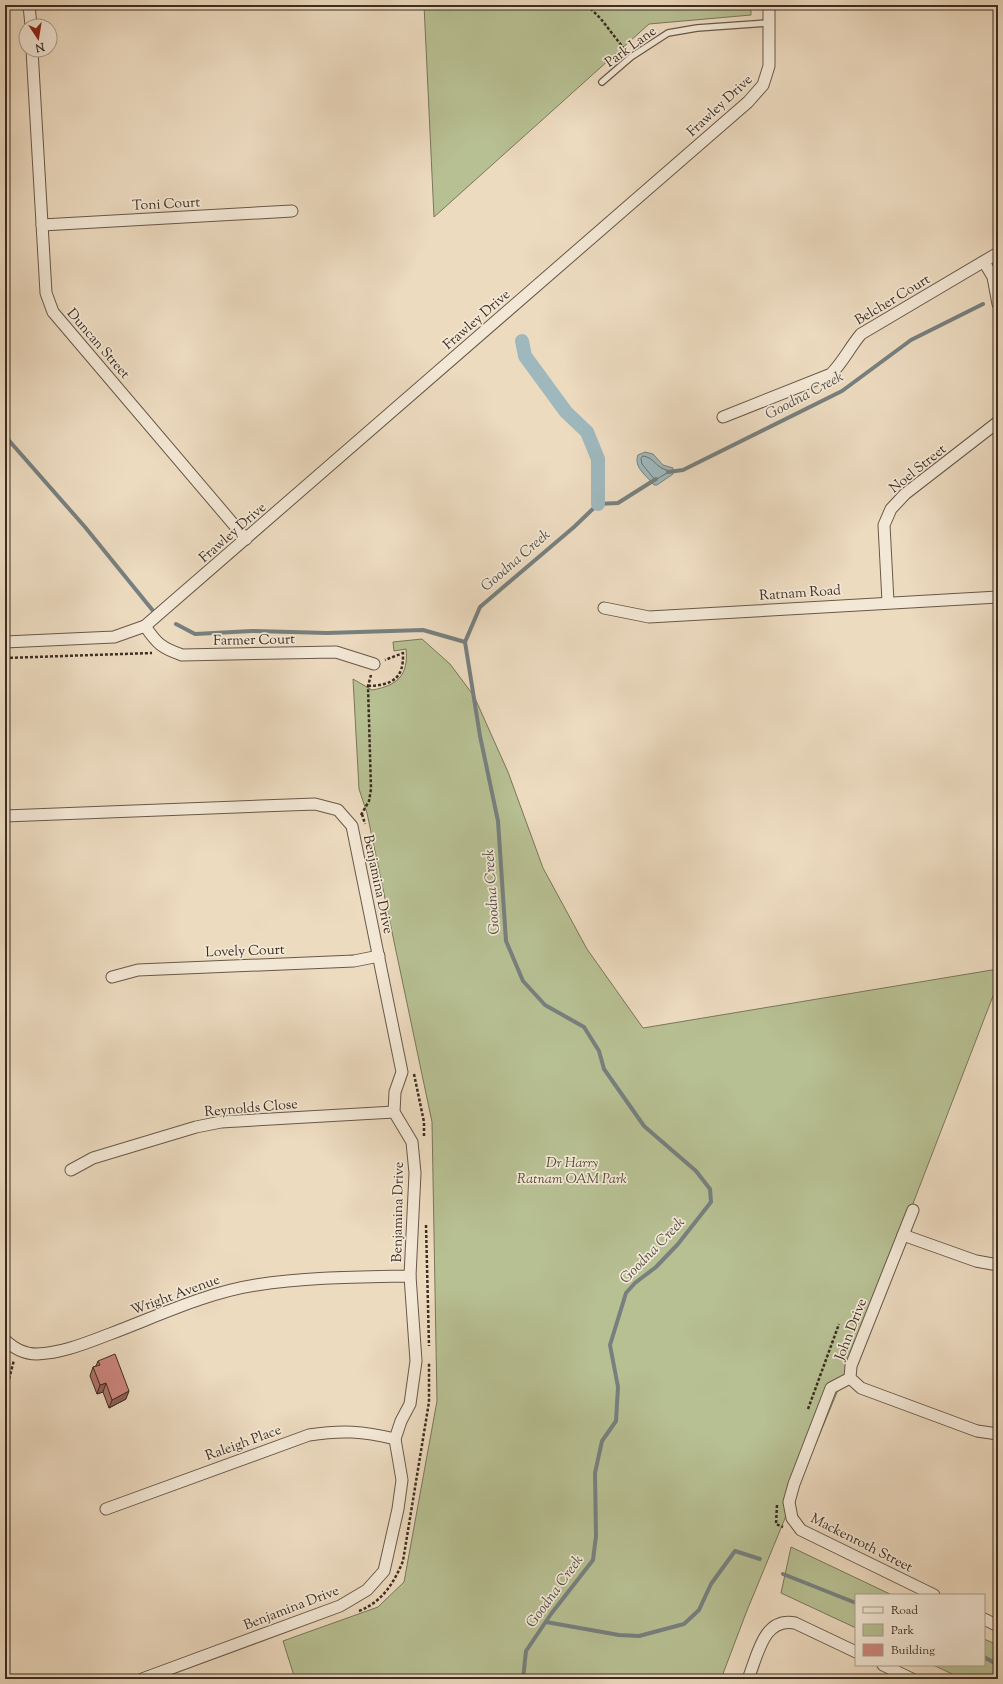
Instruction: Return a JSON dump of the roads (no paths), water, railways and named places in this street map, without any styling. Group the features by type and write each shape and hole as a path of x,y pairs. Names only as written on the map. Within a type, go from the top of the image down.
{"street":[{"path":"30,5 31,18"},
{"name":"Frawley Drive","path":"145,626 748,102 764,85 769,66 769,5"},
{"name":"Duncan Street","path":"32,58 46,293 53,312 246,539"},
{"name":"Toni Court","path":"42,226 292,211"},
{"name":"Belcher Court","path":"723,417 831,374 839,366 861,334 998,253"},
{"path":"984,262 993,277 998,304"},
{"name":"Noel Street","path":"888,602 884,525 891,509 905,494 998,422"},
{"name":"Ratnam Road","path":"604,608 649,617 998,596"},
{"path":"5,642 114,637 145,626"},
{"name":"Farmer Court","path":"145,626 155,642 166,650 182,655 336,652 374,664"},
{"name":"Benjamina Drive","path":"5,816 315,804 338,810 352,826 402,1072 395,1092 394,1112 412,1142 415,1173 410,1276 416,1361 410,1404 401,1421 395,1439 402,1480 398,1509 384,1571 367,1590 340,1606 142,1679"},
{"name":"Lovely Court","path":"112,977 138,970 354,961 379,956"},
{"name":"Reynolds Close","path":"71,1170 93,1158 196,1127 221,1122 394,1112"},
{"name":"John Drive","path":"913,1210 851,1366 850,1378 861,1388 977,1431 998,1434"},
{"path":"903,1235 976,1261 998,1265"},
{"name":"Wright Avenue","path":"5,1340 16,1350 36,1354 64,1351 214,1294 257,1285 302,1280 410,1276"},
{"name":"Mackenroth Street","path":"850,1378 831,1388 794,1484 789,1502 792,1518 801,1530 932,1594"},
{"name":"Raleigh Place","path":"106,1508 308,1435 336,1431 371,1433 395,1439"},
{"path":"985,1620 998,1626"},
{"path":"748,1679 765,1636 773,1626 785,1621 795,1623 855,1652"},
{"path":"885,1666 912,1679"}],"lane":[{"name":"Park Lane","path":"602,82 631,57 668,33 697,28 769,23"}],"water":[{"path":"645,452 653,454 663,465 673,468 673,474 657,485 654,485 637,463 638,455"}],"waterway":[{"name":"Goodna Creek","path":"668,472 683,470 842,391 911,340 983,304"},
{"path":"522,341 525,356 566,412 587,432 598,459 598,504"},
{"path":"5,436 85,527 154,612"},
{"name":"Goodna Creek","path":"523,1679 526,1651 551,1614 593,1560 596,1536 595,1473 602,1441 616,1421 618,1387 610,1345 626,1293 635,1283 656,1267 678,1244 711,1202 710,1189 696,1171 644,1126 604,1069 599,1051 584,1027 545,1005 523,981 506,941 498,821 480,736 465,642 480,607 574,527 598,504 618,503 656,479"},
{"path":"176,624 195,634 252,631 327,633 423,630 465,642"},
{"path":"546,1622 619,1635 639,1636 684,1624 699,1610 711,1584 735,1551 760,1559"},
{"path":"783,1574 855,1603"},
{"path":"985,1658 998,1665"}],"park label":[{"name":"Dr Harry Ratnam OAM Park","path":"572,1170"}]}
